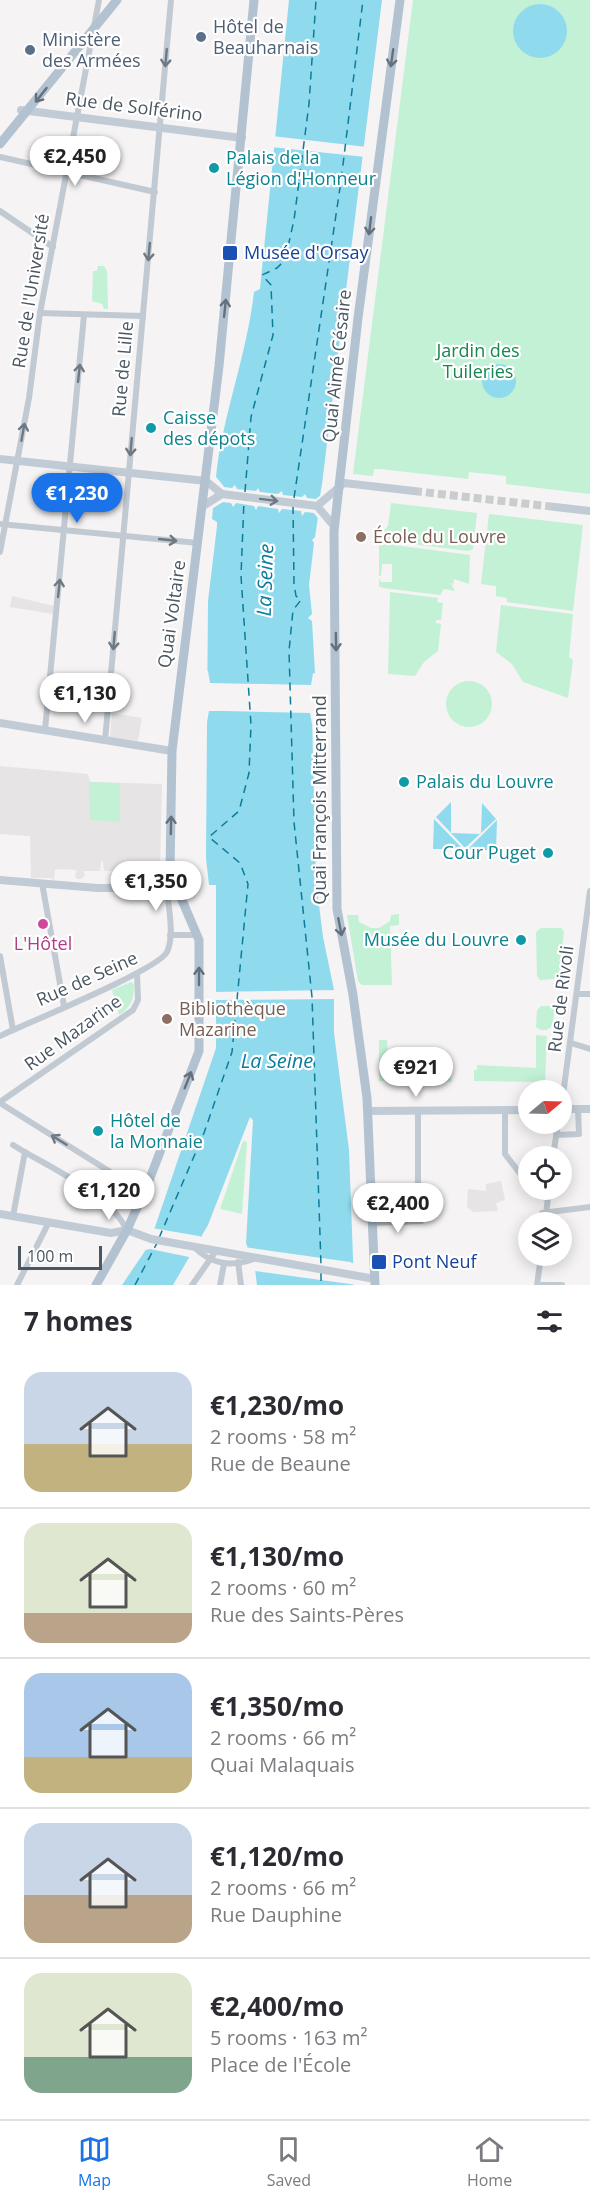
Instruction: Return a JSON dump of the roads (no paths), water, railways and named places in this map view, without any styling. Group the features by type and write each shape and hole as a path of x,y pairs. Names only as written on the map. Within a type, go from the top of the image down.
{"main road":[{"path":"0,144 94,23 117,0"},
{"name":"Quai Voltaire","path":"170,886 172,751 206,481 254,0"},
{"name":"Quai Aimé Césaire","path":"340,486 400,0"},
{"name":"Quai François Mitterrand","path":"340,486 334,526 337,909 353,995 368,1111 375,1282"},
{"path":"96,1285 127,1230 144,1193 199,1052 197,935 180,897 170,886"}],"street":[{"name":"Rue de l'Université","path":"0,552 2,524 18,460 39,313 99,0"},
{"name":"Rue de Lille","path":"105,741 171,0"},
{"name":"Rue de Solférino","path":"24,111 242,138"},
{"path":"0,157 155,192"},
{"path":"0,211 52,247"},
{"path":"39,313 143,316"},
{"path":"45,730 84,315"},
{"path":"0,459 206,481 219,491 316,506 334,526"},
{"path":"316,506 344,483 414,491"},
{"path":"203,506 214,500 219,491"},
{"path":"555,507 590,511"},
{"path":"2,524 198,543"},
{"path":"0,723 172,751"},
{"path":"0,880 97,888 170,886 167,901 170,935 197,935"},
{"path":"42,883 64,1006"},
{"name":"Rue de Rivoli","path":"565,1080 590,891"},
{"path":"167,901 180,897"},
{"name":"Rue de Seine","path":"0,1036 137,974 164,957 170,935"},
{"path":"0,956 13,1030"},
{"name":"Rue Mazarine","path":"0,1102 133,1010 138,1000 137,974"},
{"path":"577,994 590,994"},
{"path":"571,1043 590,1049"},
{"path":"0,1102 144,1193"},
{"path":"572,1109 590,1109"},
{"path":"554,1146 556,1135 579,1134 578,1109"},
{"path":"368,1111 518,1110"},
{"path":"374,1223 421,1221 418,1215 418,1111"},
{"path":"505,1111 505,1154 518,1171"},
{"path":"13,1144 104,1201 119,1215 127,1230 138,1236 194,1246 203,1251 209,1259 224,1264 254,1259 365,1277 375,1282"},
{"path":"13,1216 25,1152"},
{"path":"547,1200 544,1212 590,1207"},
{"path":"0,1214 111,1233 127,1230"},
{"path":"17,1285 49,1222"},
{"path":"203,1251 216,1251 240,1260"},
{"path":"192,1285 216,1251"},
{"path":"240,1260 242,1285"},
{"path":"220,1285 224,1264"},
{"path":"541,1266 540,1285 562,1285"}],"water":[{"name":"La Seine","path":"289,0 382,0 322,484 314,513 318,517 315,537 312,540 314,543 309,585 312,614 308,618 312,621 315,673 312,716 316,881 323,937 334,990 334,1033 349,1150 354,1285 257,1285 255,1269 246,1243 253,1120 250,1117 208,1225 173,1285 122,1285 145,1251 155,1227 216,1048 216,885 209,885 206,858 208,601 217,526 217,522 212,519 213,508 223,502 224,487 216,477 219,454 251,316 254,292 260,289"},
{"path":"535,4 545,4 555,8 563,16 567,31 563,46 555,54 545,58 535,58 525,54 517,46 513,36 513,26 517,16 525,8"},
{"path":"499,364 511,369 516,381 511,393 499,398 487,393 482,381 487,369"},
{"path":"451,802 451,833 480,834 465,848 436,817"},
{"path":"482,803 496,819 481,833"},
{"path":"434,819 463,849 433,849"},
{"path":"497,820 496,850 467,850"}],"tunnel":[{"path":"414,491 555,507"}],"place":[{"name":"Hôtel de Beauharnais","path":"201,37"},
{"name":"Ministère des Armées","path":"30,50"},
{"name":"Palais de la Légion d'Honneur","path":"214,168"},
{"name":"Musée d'Orsay","path":"230,253"},
{"name":"Caisse des dépots","path":"151,428"},
{"name":"École du Louvre","path":"361,537"},
{"name":"Palais du Louvre","path":"404,782"},
{"name":"Cour Puget","path":"548,853"},
{"name":"L'Hôtel","path":"43,924"},
{"name":"Musée du Louvre","path":"521,940"},
{"name":"Bibliothèque Mazarine","path":"167,1019"},
{"name":"Hôtel de la Monnaie","path":"98,1131"},
{"name":"Pont Neuf","path":"379,1262"}],"park label":[{"name":"Jardin des Tuileries","path":"478,361"}]}
